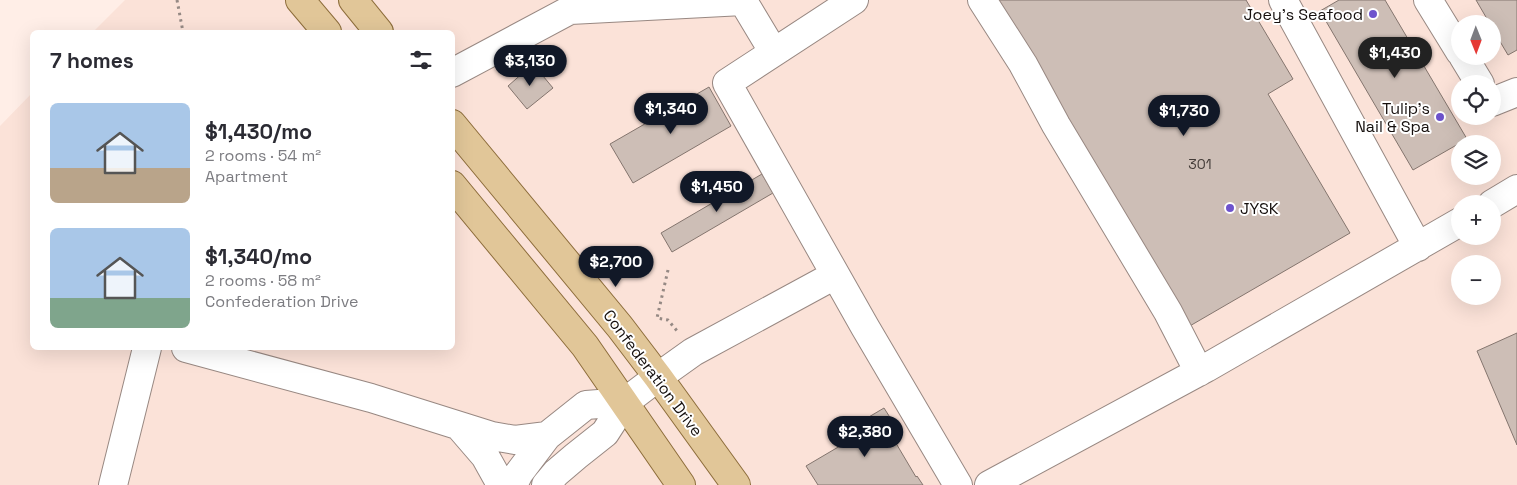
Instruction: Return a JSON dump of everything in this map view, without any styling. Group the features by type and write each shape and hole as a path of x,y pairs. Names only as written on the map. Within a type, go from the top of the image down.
{"main road":[{"path":"300,0 325,30"},
{"path":"353,0 377,30"},
{"name":"Confederation Drive","path":"455,128 620,327 736,485"},
{"path":"455,189 579,339 625,402 681,485"}],"lane":[{"path":"854,0 727,82 835,274 958,485"},
{"path":"982,0 1023,64 1056,125 1168,312 1199,372"},
{"path":"1283,0 1418,246"},
{"path":"1428,0 1451,37"},
{"path":"455,71 569,5 743,1 773,52"},
{"path":"1501,98 1517,92"},
{"path":"1501,199 1517,189"},
{"path":"989,485 1199,372 1451,227"},
{"path":"553,481 605,433 625,402 658,377 693,352 835,274"},
{"path":"113,485 146,350"},
{"path":"193,350 371,398 460,427 515,440 547,436"},
{"path":"513,485 519,473 547,436 586,405 625,402"},
{"path":"460,427 486,456 499,480 499,485"}],"path":[{"path":"177,0 184,30"},
{"path":"668,270 657,318 668,320"}],"shaded area":[{"path":"125,0 1517,0 1517,485 0,485 0,126 30,95 30,350 455,350 455,30 95,30"}],"building":[{"path":"994,0 1246,0 1293,79 1268,94 1350,233 1188,327"},
{"path":"1339,0 1385,0 1451,112 1451,125 1459,125 1465,135 1451,135 1451,148 1413,170 1320,11"},
{"path":"1476,0 1517,0 1517,50 1508,55 1501,43 1501,15 1485,15"},
{"path":"533,64 553,88 527,109 508,86"},
{"path":"709,87 731,126 633,183 610,144"},
{"path":"762,174 773,193 672,252 661,233"},
{"path":"1517,333 1517,445 1477,351"},
{"path":"884,408 891,419 884,423 916,477 923,485 818,485 806,466 840,446 835,437"}],"place":[{"name":"Joey’s Seafood","path":"1373,14"},
{"name":"Tulip's Nail & Spa","path":"1440,117"},
{"name":"JYSK","path":"1230,208"}]}
